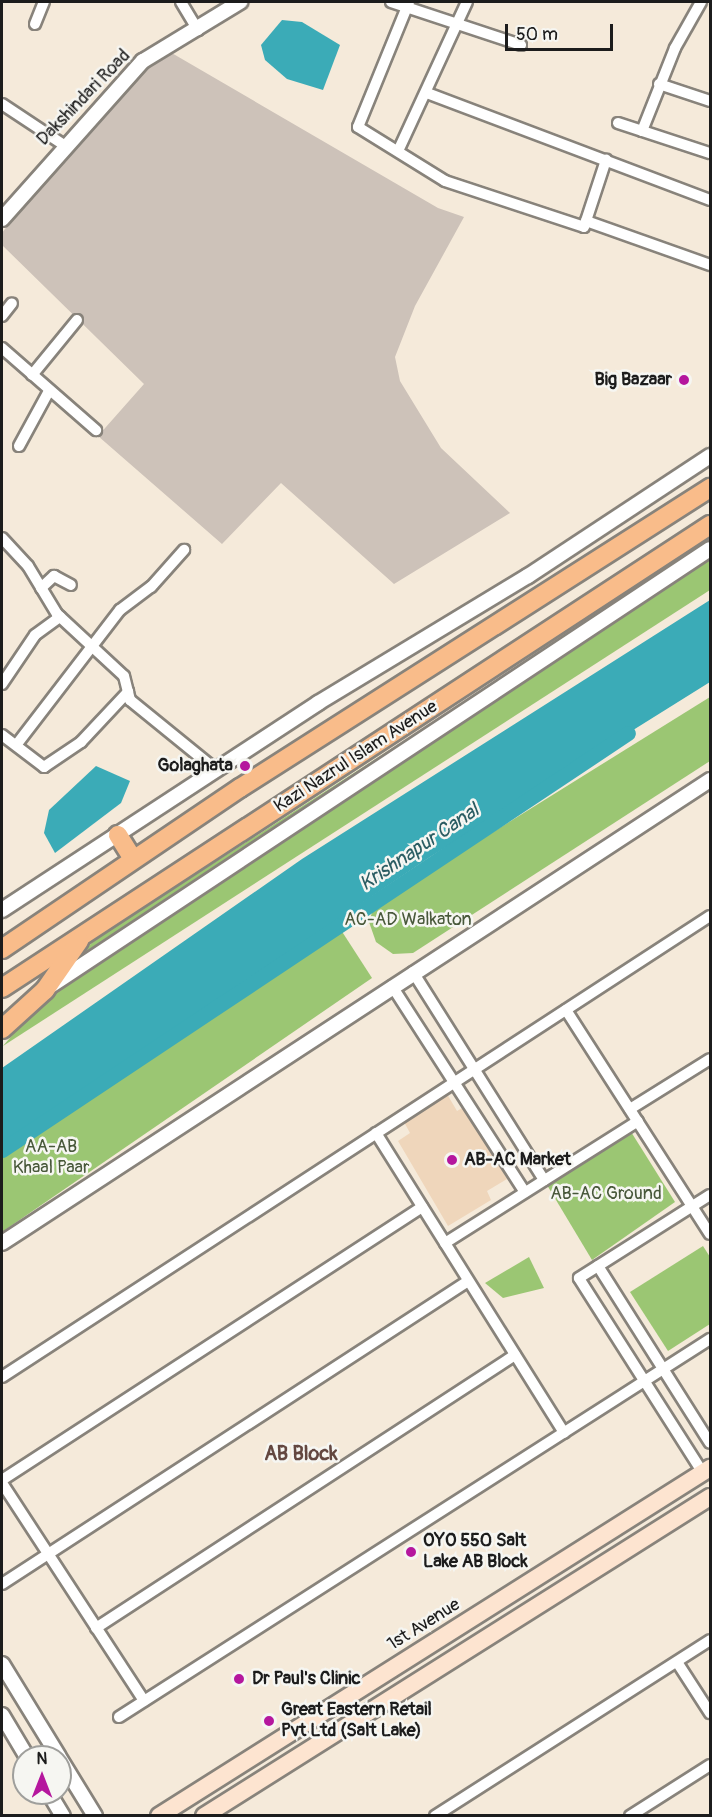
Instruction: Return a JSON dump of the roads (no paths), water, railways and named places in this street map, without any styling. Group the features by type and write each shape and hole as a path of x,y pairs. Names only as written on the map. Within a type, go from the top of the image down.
{"main road":[{"name":"Kazi Nazrul Islam Avenue","path":"2,949 133,859 711,488"},
{"name":"Kazi Nazrul Islam Avenue","path":"2,988 711,525"},
{"path":"118,835 133,859"},
{"path":"2,1029 45,990 85,933"},
{"name":"1st Avenue","path":"159,1815 707,1470"},
{"path":"204,1815 711,1497"},
{"path":"621,1524 633,1545"},
{"path":"335,1704 348,1724"}],"street":[{"path":"35,24 44,2"},
{"path":"181,2 198,30"},
{"name":"Dakshindari Road","path":"2,219 64,145 143,61 198,30 240,2"},
{"path":"391,2 408,5 457,26 521,45"},
{"path":"399,149 427,93 467,2"},
{"path":"642,131 659,84 702,4"},
{"path":"408,5 357,126 399,149 444,181 584,227 606,160"},
{"path":"659,84 711,101"},
{"path":"427,93 711,200"},
{"path":"2,104 64,145"},
{"path":"618,123 711,153"},
{"path":"586,220 711,266"},
{"path":"2,316 12,303"},
{"path":"32,375 76,320"},
{"path":"2,348 96,430"},
{"path":"19,446 49,390"},
{"path":"2,910 216,770 711,456"},
{"path":"2,538 41,588 60,617 124,676 130,700 216,770"},
{"path":"17,744 120,610 151,587 184,549"},
{"name":"Kazi Nazrul Islam Avenue","path":"45,990 711,549"},
{"path":"41,588 54,576 70,585"},
{"path":"2,684 35,635 60,617"},
{"path":"2,735 17,744 44,767 81,742 128,692"},
{"path":"2,1244 413,972 711,780"},
{"path":"2,1377 711,916"},
{"path":"413,972 544,1180"},
{"path":"392,986 525,1192"},
{"path":"566,1010 711,1234"},
{"path":"630,1109 711,1059"},
{"path":"444,1243 638,1120"},
{"path":"376,1133 564,1433"},
{"path":"707,1470 644,1381 579,1278 711,1195"},
{"path":"144,1701 2,1482 422,1207"},
{"path":"598,1266 711,1443"},
{"path":"2,1584 468,1281"},
{"path":"119,1717 711,1339"},
{"path":"96,1628 515,1356"},
{"path":"435,1815 711,1641"},
{"path":"677,1662 711,1713"},
{"path":"2,1664 51,1745"},
{"path":"2,1715 20,1745"},
{"path":"630,1815 711,1765"},
{"path":"72,1779 95,1815"}],"water":[{"path":"282,20 302,22 340,45 323,90 287,79 265,60 261,45"},
{"path":"710,600 710,682 430,857 2,1146 2,1068 302,859"},
{"path":"96,766 130,781 121,803 55,853 44,833 49,810"}],"waterway":[{"name":"Krishnapur Canal","path":"2,1150 628,733"}],"place":[{"name":"Big Bazaar","path":"684,380"},
{"name":"Golaghata","path":"245,766"},
{"name":"AB-AC Market","path":"452,1160"},
{"name":"OYO 550 Salt Lake AB Block","path":"411,1552"},
{"name":"Dr Paul's Clinic","path":"239,1679"},
{"name":"Great Eastern Retail Pvt Ltd (Salt Lake)","path":"269,1721"}],"district":[{"name":"AB Block","path":"301,1453"}],"park label":[{"name":"AC-AD Walkaton","path":"408,920"},
{"name":"AA-AB Khaal Paar","path":"51,1158"},
{"name":"AB-AC Ground","path":"606,1194"}]}
